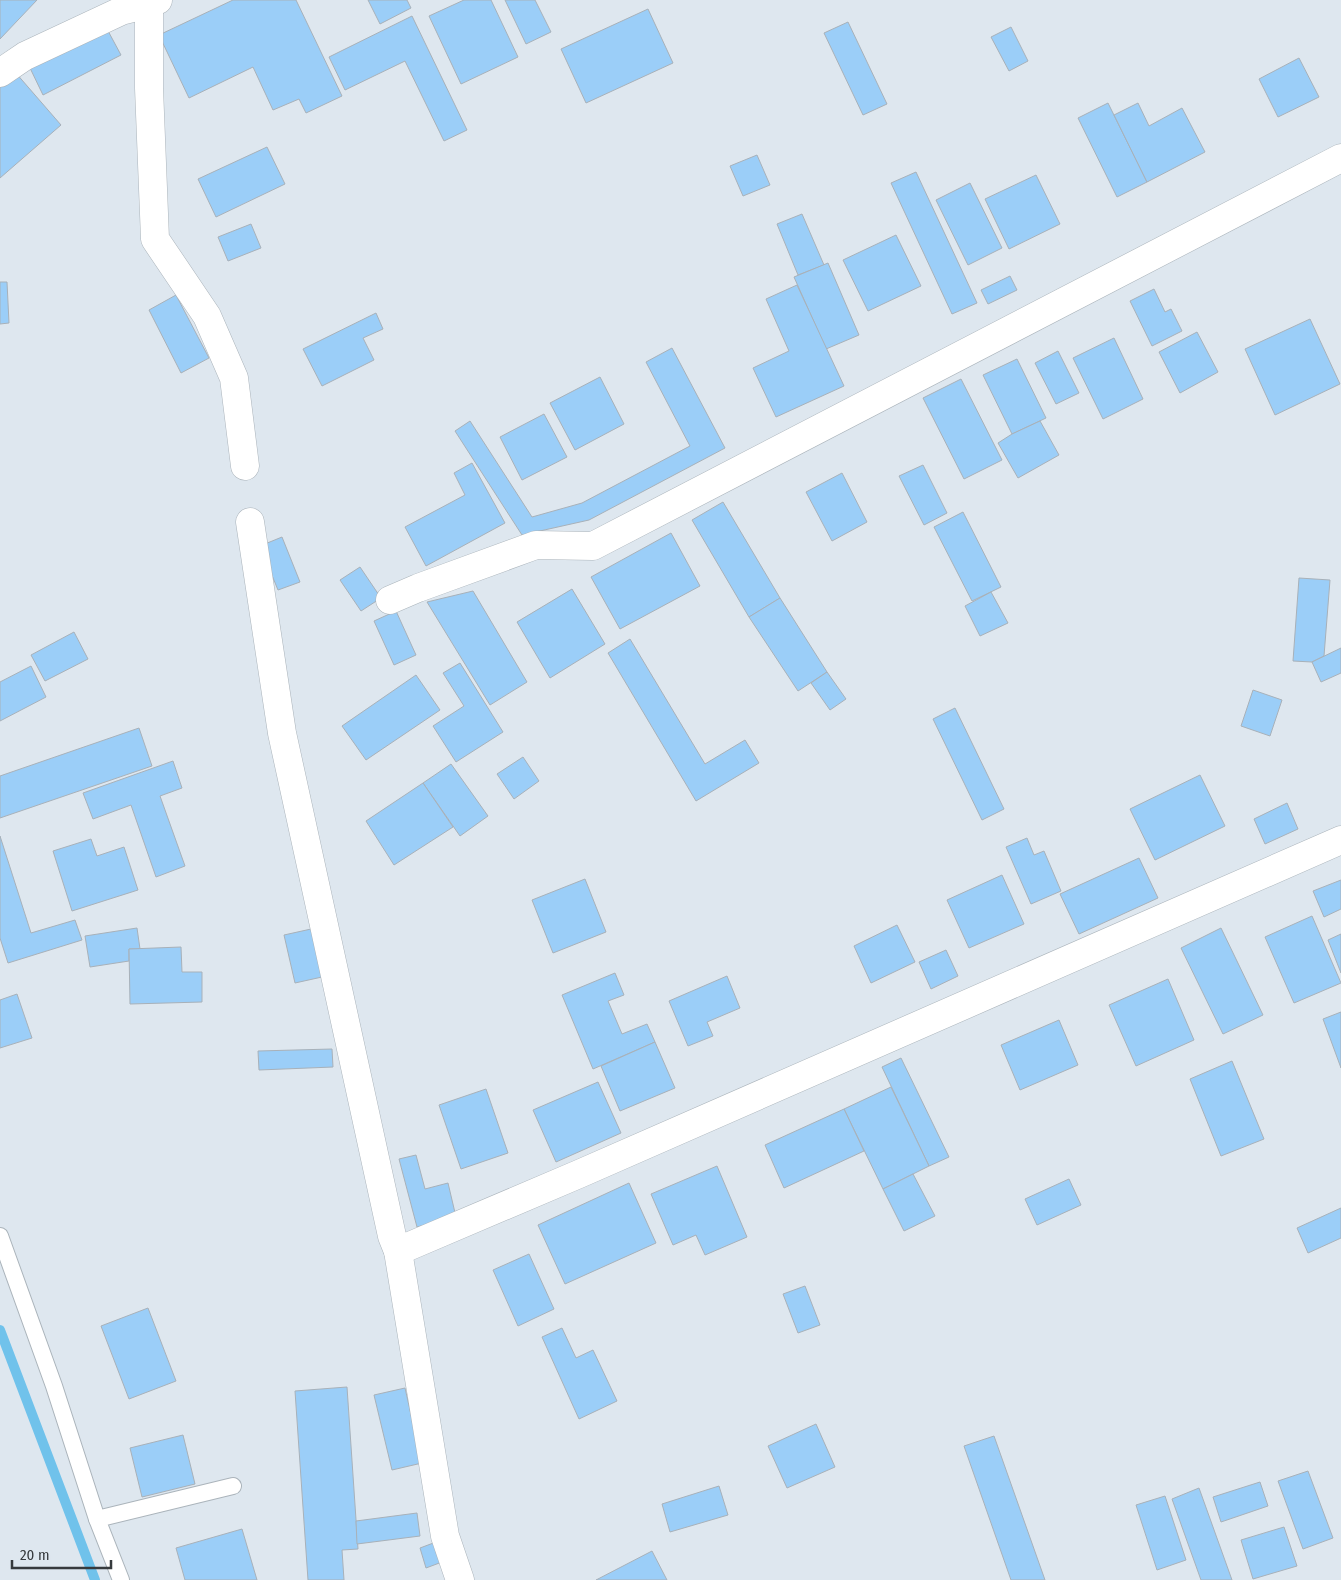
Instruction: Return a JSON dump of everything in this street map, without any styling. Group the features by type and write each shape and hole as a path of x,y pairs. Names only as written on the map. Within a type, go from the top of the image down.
{"street":[{"path":"0,73 25,56 121,11 150,2 149,88 155,239 207,316 234,378 245,466"},
{"path":"390,600 536,545 593,546 1341,158"},
{"path":"250,522 282,733 392,1236 398,1251 444,1536 460,1580"},
{"path":"398,1251 579,1174 1341,840"}],"lane":[{"path":"0,1236 54,1386 97,1519 121,1580"},
{"path":"97,1519 233,1486"}],"building":[{"path":"0,0 37,0 0,39"},
{"path":"233,0 296,0 342,96 306,113 299,99 273,110 253,67 189,98 159,35"},
{"path":"368,0 407,0 411,8 380,24"},
{"path":"464,0 491,0 518,57 461,84 429,16"},
{"path":"505,0 535,0 551,32 526,44"},
{"path":"648,9 673,63 586,103 561,49"},
{"path":"412,16 467,130 444,141 405,61 345,90 329,57"},
{"path":"848,22 887,104 863,115 824,33"},
{"path":"1011,27 1028,61 1009,71 991,37"},
{"path":"107,29 121,55 43,95 30,68"},
{"path":"1299,58 1319,97 1278,117 1259,79"},
{"path":"15,72 61,125 0,178 0,85"},
{"path":"1108,103 1147,182 1117,197 1078,118"},
{"path":"1138,103 1149,126 1182,108 1205,152 1147,182 1114,115"},
{"path":"267,147 285,184 216,217 198,179"},
{"path":"757,155 770,185 743,196 730,166"},
{"path":"916,172 977,303 952,314 891,183"},
{"path":"1036,175 1060,224 1009,249 985,199"},
{"path":"970,183 1002,248 968,265 936,200"},
{"path":"802,214 824,265 798,275 777,224"},
{"path":"251,224 261,248 228,261 218,237"},
{"path":"896,235 921,286 868,311 843,260"},
{"path":"828,263 859,335 826,349 794,277"},
{"path":"1010,276 1017,290 988,304 981,290"},
{"path":"0,282 7,282 9,323 0,324"},
{"path":"797,285 844,386 776,417 753,368 789,351 766,299"},
{"path":"1154,289 1165,312 1171,309 1182,331 1152,346 1130,301"},
{"path":"176,295 209,358 181,373 149,310"},
{"path":"376,313 383,329 363,338 374,360 322,386 303,349"},
{"path":"1310,319 1340,384 1275,415 1245,349"},
{"path":"1197,332 1218,372 1180,393 1159,352"},
{"path":"1114,338 1143,399 1103,419 1073,358"},
{"path":"672,348 725,448 589,520 522,535 455,431 470,421 532,517 582,503 690,446 646,362"},
{"path":"1058,351 1079,393 1056,404 1035,363"},
{"path":"1017,359 1046,418 1012,434 983,375"},
{"path":"600,377 624,424 575,450 550,403"},
{"path":"961,379 1002,460 964,479 923,398"},
{"path":"544,414 567,457 522,480 500,437"},
{"path":"1040,421 1059,455 1018,478 998,443"},
{"path":"472,463 505,523 426,566 405,527 465,495 454,473"},
{"path":"923,465 947,513 924,525 899,476"},
{"path":"842,473 867,522 832,541 806,492"},
{"path":"723,502 780,598 749,617 692,520"},
{"path":"963,512 1001,587 972,601 934,527"},
{"path":"671,533 700,586 620,629 591,577"},
{"path":"282,537 300,582 278,590 260,546"},
{"path":"360,567 381,598 361,611 340,580"},
{"path":"1299,578 1330,580 1324,656 1312,662 1293,661"},
{"path":"572,589 605,644 550,678 517,622"},
{"path":"473,591 527,682 490,705 427,602"},
{"path":"991,592 1008,623 980,636 965,606"},
{"path":"780,598 827,672 798,691 749,617"},
{"path":"396,611 416,655 394,665 374,621"},
{"path":"74,632 88,659 45,681 31,655"},
{"path":"630,639 705,764 745,740 759,763 696,801 608,653"},
{"path":"1341,648 1341,673 1321,682 1312,662"},
{"path":"460,663 503,732 456,762 433,726 464,706 443,673"},
{"path":"31,666 46,697 0,721 0,682"},
{"path":"827,672 846,699 830,710 811,683"},
{"path":"416,675 440,710 366,760 342,726"},
{"path":"1253,690 1282,700 1270,736 1241,726"},
{"path":"955,708 1004,809 982,820 933,719"},
{"path":"139,728 152,766 0,818 0,776"},
{"path":"523,757 539,781 514,799 497,774"},
{"path":"173,761 182,788 160,796 185,866 156,877 131,805 93,819 83,793"},
{"path":"451,764 488,816 460,836 423,783"},
{"path":"1200,775 1225,826 1155,860 1130,809"},
{"path":"423,783 453,827 394,865 366,821"},
{"path":"1287,803 1298,829 1265,844 1254,819"},
{"path":"0,836 31,933 75,920 82,940 8,963 0,938"},
{"path":"1027,838 1034,855 1044,851 1061,891 1031,904 1006,847"},
{"path":"91,839 97,856 124,847 138,890 72,911 53,851"},
{"path":"1139,858 1158,898 1079,934 1060,894"},
{"path":"1002,875 1024,924 969,948 947,900"},
{"path":"585,879 606,932 553,953 532,900"},
{"path":"1341,880 1341,909 1324,917 1313,891"},
{"path":"1312,916 1341,983 1294,1003 1265,937"},
{"path":"897,925 915,962 871,983 854,946"},
{"path":"137,928 140,949 129,949 129,961 90,967 85,936"},
{"path":"1221,928 1263,1015 1223,1034 1181,948"},
{"path":"311,929 322,977 295,983 284,935"},
{"path":"1341,934 1341,973 1328,940"},
{"path":"181,947 182,972 202,972 202,1002 130,1004 129,949"},
{"path":"946,950 958,976 931,989 919,962"},
{"path":"615,973 624,995 608,1001 622,1034 647,1024 655,1042 593,1069 562,995"},
{"path":"727,976 740,1008 707,1022 713,1036 688,1046 669,1001"},
{"path":"1168,979 1194,1040 1136,1066 1109,1005"},
{"path":"17,994 32,1038 0,1048 0,1000"},
{"path":"1341,1012 1341,1068 1323,1019"},
{"path":"1059,1020 1078,1065 1020,1090 1001,1045"},
{"path":"655,1042 675,1088 620,1111 601,1066"},
{"path":"332,1049 333,1067 259,1070 258,1051"},
{"path":"901,1058 949,1157 929,1166 882,1067"},
{"path":"1232,1061 1264,1139 1221,1156 1190,1079"},
{"path":"598,1082 621,1133 556,1162 533,1110"},
{"path":"891,1087 929,1166 883,1189 844,1109"},
{"path":"486,1089 508,1153 461,1169 439,1105"},
{"path":"844,1109 864,1151 784,1188 765,1145"},
{"path":"416,1155 425,1189 448,1183 456,1217 417,1227 399,1159"},
{"path":"717,1166 747,1237 705,1255 696,1235 673,1245 651,1194"},
{"path":"913,1174 935,1216 904,1231 883,1189"},
{"path":"1069,1179 1081,1205 1037,1225 1025,1199"},
{"path":"629,1183 656,1243 565,1284 538,1225"},
{"path":"1341,1208 1341,1238 1308,1253 1297,1228"},
{"path":"529,1254 554,1309 518,1326 493,1270"},
{"path":"805,1286 820,1325 798,1333 783,1294"},
{"path":"148,1308 176,1381 129,1399 101,1326"},
{"path":"562,1328 576,1358 593,1350 617,1401 579,1419 542,1337"},
{"path":"347,1387 358,1549 342,1550 344,1580 308,1580 295,1391"},
{"path":"405,1388 422,1463 392,1470 374,1395"},
{"path":"816,1424 835,1467 787,1488 768,1446"},
{"path":"183,1435 195,1484 142,1497 130,1448"},
{"path":"994,1436 1045,1580 1011,1580 964,1446"},
{"path":"1308,1471 1333,1538 1303,1549 1278,1481"},
{"path":"1260,1482 1268,1506 1221,1522 1213,1497"},
{"path":"719,1486 728,1515 670,1532 662,1504"},
{"path":"1199,1488 1232,1580 1201,1580 1172,1499"},
{"path":"1165,1496 1186,1560 1157,1570 1136,1505"},
{"path":"417,1513 420,1536 357,1544 356,1521"},
{"path":"1284,1527 1297,1566 1253,1579 1241,1540"},
{"path":"242,1529 257,1580 185,1580 176,1548"},
{"path":"436,1542 442,1562 426,1568 420,1548"},
{"path":"652,1551 667,1580 596,1580"}],"waterway":[{"path":"0,1330 95,1580"}]}
